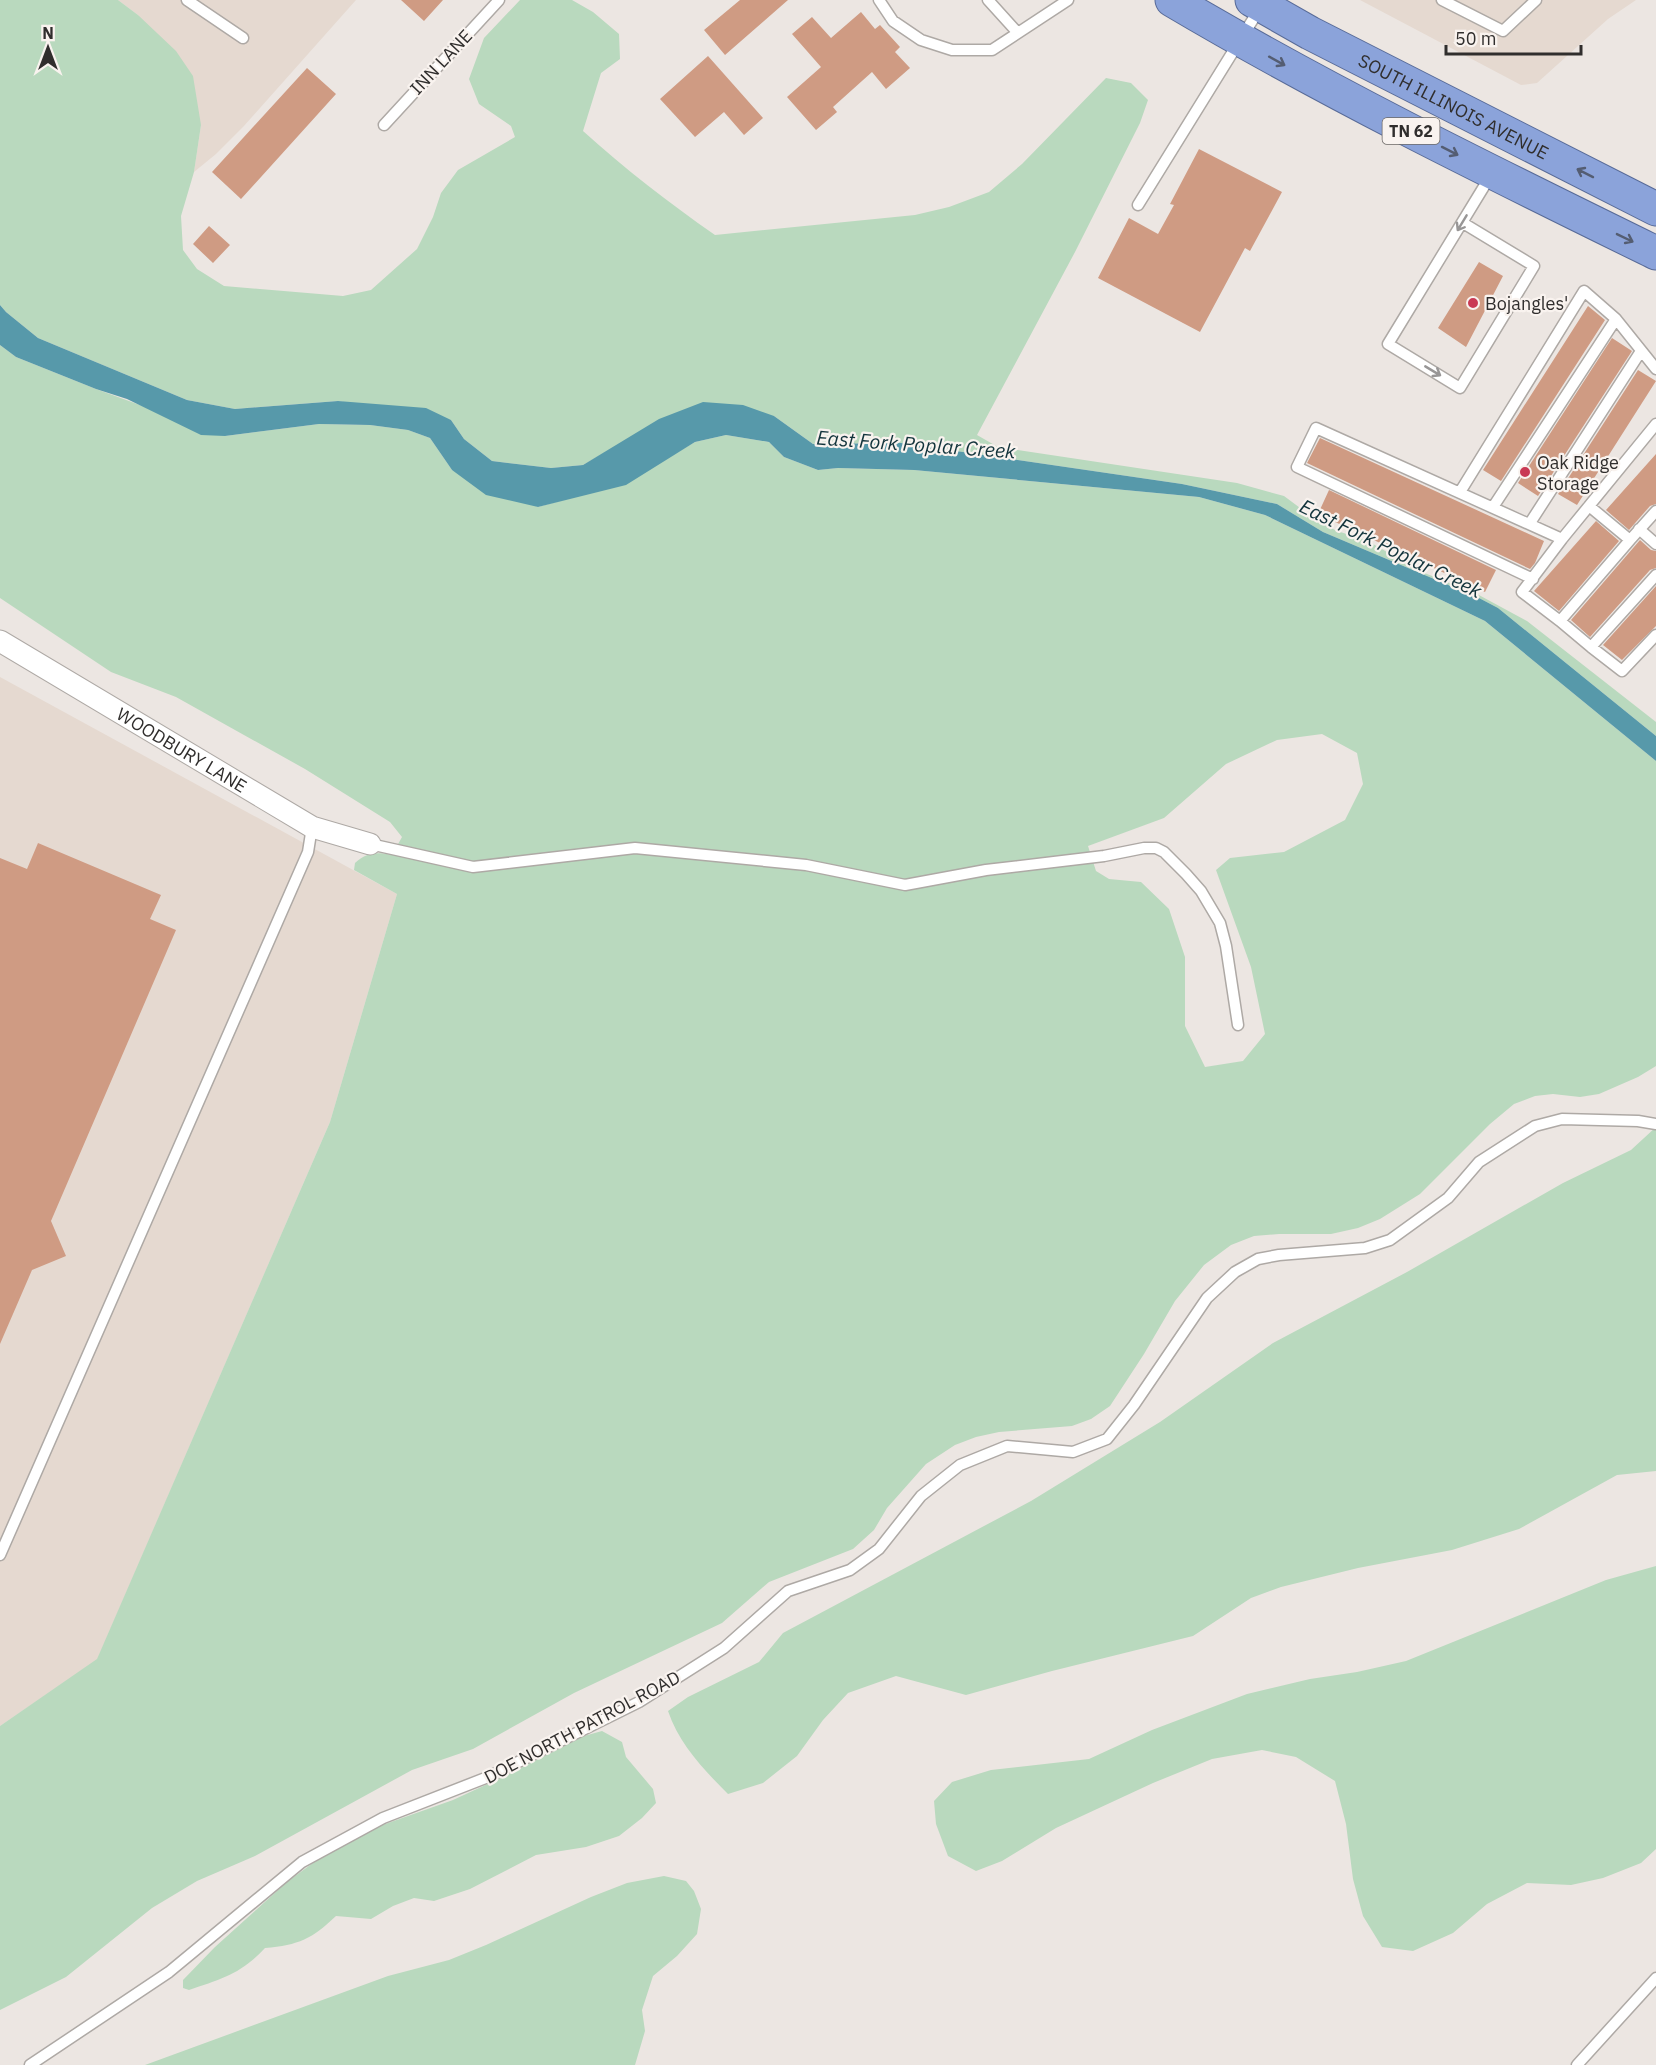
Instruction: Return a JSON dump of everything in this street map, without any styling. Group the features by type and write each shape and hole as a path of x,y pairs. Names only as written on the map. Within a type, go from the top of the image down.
{"highway":[{"name":"TN 62","path":"1172,0 1241,41 1375,113 1656,253"},
{"name":"SOUTH ILLINOIS AVENUE","path":"1259,2 1310,33 1656,209"}],"street":[{"name":"WOODBURY LANE","path":"0,641 312,827 370,844"}],"lane":[{"path":"188,0 243,38"},
{"name":"INN LANE","path":"384,124 499,0"},
{"path":"879,0 893,21 921,40 952,50 992,50 1068,0"},
{"path":"988,0 1017,33"},
{"path":"1447,1 1503,31 1536,0"},
{"path":"1138,205 1241,41 1259,2"},
{"path":"1463,222 1534,266 1460,388 1388,345 1492,172"},
{"path":"1460,492 1584,291 1616,319 1656,369"},
{"path":"1492,507 1616,319"},
{"path":"1530,523 1641,351"},
{"path":"1656,424 1521,592 1622,671 1656,635"},
{"path":"1533,579 1297,467 1316,428 1562,539"},
{"path":"1589,506 1630,540"},
{"path":"1560,621 1656,510"},
{"path":"1639,529 1656,544"},
{"path":"1591,647 1656,575"},
{"path":"0,1555 308,852 312,827"},
{"path":"370,844 473,867 634,848 806,865 905,885 986,870 1156,848 1164,852 1201,891 1220,923 1226,946 1238,1025"},
{"name":"DOE NORTH PATROL ROAD","path":"30,2065 169,1972 302,1862 383,1818 488,1777 639,1702 724,1648 788,1591 850,1570 879,1549 921,1496 960,1465 1007,1446 1073,1452 1107,1439 1134,1405 1207,1298 1235,1272 1258,1259 1279,1255 1365,1248 1390,1240 1448,1198 1479,1162 1535,1126 1562,1119 1638,1121 1656,1124"},
{"path":"1577,2065 1656,1978"}],"shaded area":[{"path":"118,0 356,0 243,127 194,172 201,125 138,15"},
{"path":"1360,0 1636,0 1608,19 1537,83 1521,85"},
{"path":"0,677 397,894 330,1122 97,1660 0,1726"}],"green space":[{"path":"0,0 118,0 138,15 176,51 193,76 201,125 194,172 181,216 183,250 197,269 224,286 343,296 371,290 417,249 433,217 441,193 458,170 515,137 511,126 479,104 469,79 484,38 520,0 572,0 593,12 619,34 620,59 601,73 583,131 681,211 715,235 915,215 949,207 989,192 1022,164 1106,78 1131,83 1148,100 1140,123 1075,252 977,435 998,447 1237,483 1284,496 1319,522 1337,531 1366,540 1422,572 1477,594 1527,621 1656,722 1656,736 1498,608 1323,532 1277,504 1182,484 901,443 813,444 774,416 618,445 583,465 551,468 492,461 464,439 451,420 338,401 235,409 187,400 38,338 0,305"},
{"path":"0,345 16,357 225,436 319,424 370,425 408,430 430,438 452,470 538,507 577,496 663,461 695,442 726,435 769,442 784,457 818,470 838,468 914,470 1199,497 1265,515 1485,621 1656,761 1656,1066 1638,1077 1599,1094 1580,1097 1553,1094 1535,1096 1514,1104 1490,1124 1420,1194 1380,1219 1358,1228 1331,1234 1254,1236 1231,1245 1204,1265 1175,1301 1110,1406 1091,1419 1072,1426 999,1432 955,1445 926,1464 887,1508 874,1530 853,1549 769,1582 722,1623 574,1693 473,1749 412,1770 255,1856 197,1881 152,1908 66,1977 0,2010 0,1726 97,1659 330,1122 397,894 354,870 355,863 372,854 392,855 402,837 390,822 305,769 176,697 111,672 0,598","holes":["1322,734 1357,753 1363,784 1345,820 1284,852 1230,858 1216,870 1251,967 1265,1034 1243,1061 1205,1067 1185,1026 1185,957 1169,909 1141,882 1109,879 1096,871 1088,846 1164,818 1226,764 1277,740"]},
{"path":"1656,1127 1656,1471 1617,1475 1519,1529 1452,1550 1358,1568 1281,1587 1251,1598 1193,1636 966,1695 896,1676 848,1693 823,1720 797,1756 763,1783 728,1794 701,1766 685,1745 668,1711 688,1697 759,1662 783,1633 1031,1501 1160,1422 1273,1343 1407,1272 1563,1183 1631,1150"},
{"path":"1656,1566 1656,1849 1641,1863 1603,1878 1571,1885 1527,1883 1487,1904 1453,1933 1413,1951 1382,1947 1363,1916 1353,1879 1346,1824 1335,1781 1296,1757 1262,1750 1212,1759 1153,1783 1056,1828 1002,1861 976,1871 948,1856 936,1824 934,1801 952,1782 991,1770 1089,1759 1152,1730 1247,1694 1310,1679 1406,1661 1606,1580"},
{"path":"602,1731 622,1742 626,1757 653,1789 656,1803 642,1818 619,1836 586,1847 536,1855 470,1889 434,1901 414,1898 393,1906 371,1919 336,1916 320,1930 296,1943 265,1948 248,1964 230,1975 189,1990 183,1988 183,1980 215,1947 287,1882 317,1860 374,1828 453,1800 584,1736"},
{"path":"664,1876 686,1881 694,1891 701,1909 697,1934 677,1956 653,1976 642,2010 645,2031 635,2065 145,2065 388,1976 449,1960 627,1883"}],"water":[{"name":"East Fork Poplar Creek","path":"0,305 38,338 187,400 235,409 338,401 426,408 451,420 464,439 492,461 551,468 583,465 659,419 703,402 743,405 774,416 813,444 901,443 1182,484 1277,504 1323,532 1498,608 1656,736 1656,761 1485,621 1265,515 1199,497 914,470 838,468 818,470 784,457 769,442 726,435 695,442 626,485 538,507 486,495 452,470 430,438 408,430 370,425 319,424 225,436 201,435 127,399 16,357 0,345"}],"building":[{"path":"401,0 443,0 424,21"},
{"path":"740,0 788,0 725,55 704,30"},
{"path":"861,12 875,29 880,25 900,47 895,52 910,68 886,89 872,72 833,107 837,112 816,130 787,97 821,67 792,34 812,17 831,38"},
{"path":"708,56 763,118 744,135 724,112 695,137 660,99"},
{"path":"307,68 336,94 241,199 212,172"},
{"path":"1199,149 1282,192 1250,251 1245,248 1200,332 1098,278 1129,218 1158,234 1174,205 1170,204"},
{"path":"209,226 230,245 213,263 193,244"},
{"path":"1479,262 1503,276 1466,347 1438,328"},
{"path":"1588,306 1605,320 1501,481 1483,470"},
{"path":"1612,338 1632,351 1538,496 1518,483"},
{"path":"1638,370 1656,381 1577,505 1558,494"},
{"path":"1320,438 1544,541 1535,563 1530,569 1307,463"},
{"path":"1656,454 1656,504 1650,506 1629,530 1606,510"},
{"path":"1329,490 1496,570 1485,592 1318,514"},
{"path":"1596,521 1619,541 1559,611 1534,591"},
{"path":"1640,540 1651,550 1656,551 1656,568 1650,570 1590,637 1571,620"},
{"path":"1656,586 1656,626 1622,660 1603,645"},
{"path":"38,843 161,895 150,919 176,930 51,1221 66,1256 32,1270 0,1344 0,858 27,869"}],"place":[{"name":"Bojangles'","path":"1473,303"},
{"name":"Oak Ridge Storage","path":"1525,472"}]}
